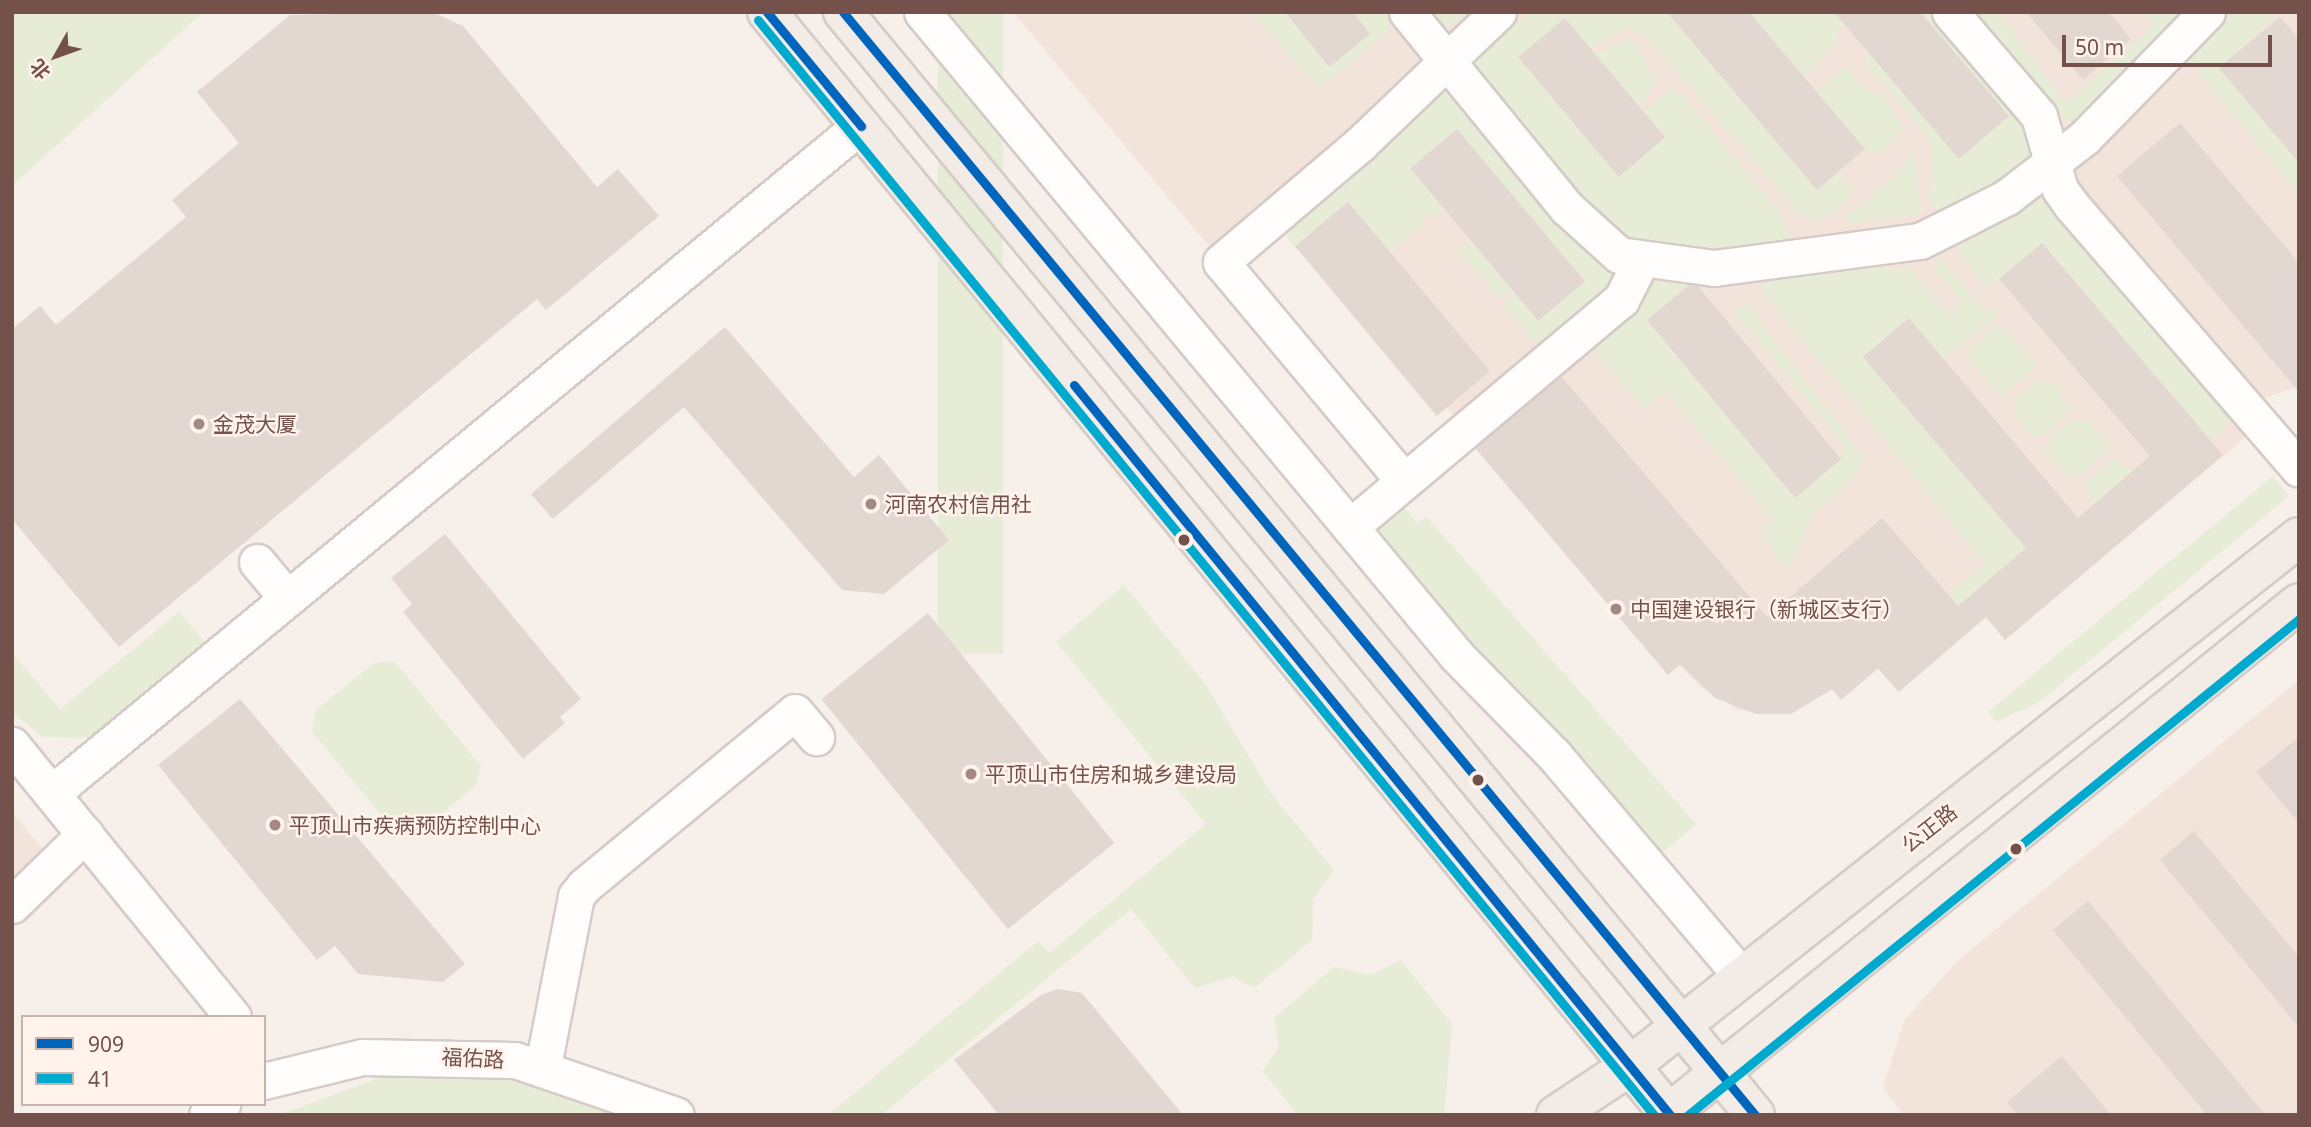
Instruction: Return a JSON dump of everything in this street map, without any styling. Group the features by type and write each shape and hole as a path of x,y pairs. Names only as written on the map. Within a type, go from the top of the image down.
{"main road":[{"path":"767,12 1669,1114 2299,603"},
{"path":"843,12 1755,1115"},
{"name":"公正路","path":"1556,1115 1630,1066 2299,537"}],"street":[{"path":"922,12 1350,527 1742,976"},
{"path":"1407,12 1567,208 1619,255 1641,261 1714,268 1920,241 2007,197 2054,161 2207,12"},
{"path":"1404,481 1221,262 1360,145 1445,59 1498,12"},
{"path":"1950,12 2039,116 2072,206 2299,469"},
{"path":"52,793 861,125"},
{"path":"1350,527 1621,300 1641,261"},
{"path":"257,562 287,598"},
{"path":"543,1066 576,896 584,886 795,712 816,737"},
{"path":"12,745 231,1015"},
{"path":"12,905 85,834"},
{"name":"福佑路","path":"269,1070 407,1054 543,1066 676,1115"}],"shaded area":[{"path":"1013,12 2299,12 2299,392 2295,388 2263,398 2247,436 2005,640 1986,617 1898,692 1878,669 1841,700 1832,689 1791,714 1739,710 1699,686 1680,665 1668,675 1447,407 1436,416 1276,223 1218,257"},
{"path":"2299,680 2299,1115 1904,1115 1883,1088 1904,1021 1956,962"},
{"path":"12,812 45,852 12,883"}],"green space":[{"path":"12,12 203,12 12,186"},
{"path":"938,12 1003,12 1003,654 938,654"},
{"path":"1251,12 1392,12 1395,16 1388,32 1319,89"},
{"path":"1427,12 1473,12 1449,25 1437,24"},
{"path":"1532,12 1932,12 2026,121 2038,158 1940,220 1930,197 1932,142 1865,63 1867,50 1844,24 1834,45 1804,77 1817,92 1846,66 1866,90 1883,95 1904,129 1879,154 1865,149 1837,173 1851,186 1851,197 1822,220 1801,215 1642,32 1625,29 1590,48 1596,53 1632,39 1657,81 1641,106 1646,112 1671,87 1684,97 1782,215 1792,244 1684,256 1625,235 1593,215 1462,63"},
{"path":"1968,12 2000,12 2065,103 2149,29 2153,23 2143,12 2192,12 2070,124"},
{"path":"2219,12 2280,12 2219,68 2299,163 2299,194 2185,57"},
{"path":"1446,77 1614,264 1607,289 1544,354 1503,305 1515,294 1538,320 1585,281 1457,129 1410,168 1444,208 1432,218 1425,213 1422,225 1391,252 1348,202 1295,246 1276,223"},
{"path":"1913,151 1921,214 1852,224 1848,216 1894,177"},
{"path":"2027,193 2050,200 2223,398 2230,423 2209,439 1999,279 1988,286 1979,281 1954,242"},
{"path":"1471,240 1512,289 1500,299 1459,250"},
{"path":"1874,256 1894,271 1907,266 1951,315 1961,301 1933,267 1942,259 1982,308 1996,309 1996,317 1944,359 1909,318 1863,357 2026,548 1958,607 1948,595 1984,563 1764,294 1764,285 1776,274"},
{"path":"1662,275 1679,277 1687,286 1647,320 1795,498 1841,459 1844,445 1734,311 1746,303 1864,457 1854,476 1814,514 1790,564 1780,563 1762,532 1773,520 1665,391 1644,409 1587,341"},
{"path":"2000,323 2037,366 2002,397 1965,354"},
{"path":"2039,379 2057,385 2072,410 2044,435 2031,436 2012,411 2016,399"},
{"path":"2089,420 2108,443 2107,451 2078,477 2067,477 2044,450 2045,443 2069,421"},
{"path":"2115,459 2133,471 2092,506 2084,484"},
{"path":"2273,476 2289,496 2039,702 1996,722 1988,712"},
{"path":"1398,500 1417,523 1427,517 1696,824 1658,857 1365,529"},
{"path":"1124,585 1203,681 1272,795 1334,870 1313,899 1312,940 1254,988 1233,977 1195,988 1131,909 881,1115 828,1115 1038,941 1049,953 1206,824 1056,642"},
{"path":"179,612 205,642 90,738 42,737 12,712 12,653 60,709"},
{"path":"394,661 481,766 476,785 417,834 397,834 312,732 316,710 374,663"},
{"path":"1401,960 1452,1024 1444,1115 1298,1115 1262,1071 1279,1047 1274,1018 1334,967 1371,975"},
{"path":"451,1070 541,1082 618,1115 279,1115 384,1076"}],"building":[{"name":"金茂大厦","path":"432,12 463,26 597,187 618,169 659,216 546,310 537,299 119,647 12,519 12,329 40,306 56,325 186,217 172,200 239,143 197,92 290,15"},
{"path":"1285,12 1353,12 1370,34 1329,67"},
{"path":"1667,12 1749,12 1865,149 1817,190"},
{"path":"1834,12 1920,12 2009,116 1959,159"},
{"path":"2026,12 2109,12 2131,39 2083,80"},
{"path":"2280,17 2299,39 2299,163 2219,68"},
{"path":"1565,18 1665,138 1619,177 1518,57"},
{"path":"2180,123 2299,263 2299,392 2117,176"},
{"path":"1457,129 1585,281 1538,321 1410,168"},
{"path":"1348,202 1490,371 1437,416 1295,246"},
{"path":"2042,243 2223,455 2005,640 1986,617 1899,692 1878,668 1841,700 1832,689 1791,714 1756,714 1715,698 1680,664 1668,675 1475,448 1561,376 1767,617 1882,518 1958,606 2026,548 1863,357 1909,318 2078,518 2150,456 1999,279"},
{"path":"1689,285 1698,286 1841,459 1795,498 1647,320"},
{"path":"725,327 854,477 879,455 949,540 884,594 842,590 684,407 553,519 531,494"},
{"path":"445,534 581,699 560,717 565,723 523,759 403,612 412,604 391,578"},
{"name":"平顶山市住房和城乡建设局","path":"928,613 1114,843 1008,929 822,699"},
{"name":"平顶山市疾病预防控制中心","path":"240,699 465,964 443,982 358,974 335,946 317,960 158,765"},
{"path":"2299,737 2299,823 2256,772"},
{"path":"2194,831 2299,957 2299,1027 2160,860"},
{"path":"2088,901 2265,1115 2207,1115 2053,930"},
{"path":"1058,989 1082,993 1183,1115 999,1115 954,1060 1041,995"},
{"path":"2062,1056 2111,1115 2018,1115 2007,1102"}],"transit line":[{"name":"909","path":"767,12 861,126"},
{"name":"909","path":"843,12 1755,1115"},
{"name":"41","path":"758,20 1654,1115"},
{"name":"909","path":"1074,385 1670,1115"},
{"name":"41","path":"1688,1115 2299,619"}],"place":[{"name":"金茂大厦","path":"199,424"},
{"name":"河南农村信用社","path":"871,504"},
{"name":"中国建设银行（新城区支行）","path":"1616,609"},
{"name":"平顶山市住房和城乡建设局","path":"971,774"},
{"name":"平顶山市疾病预防控制中心","path":"275,825"}]}
